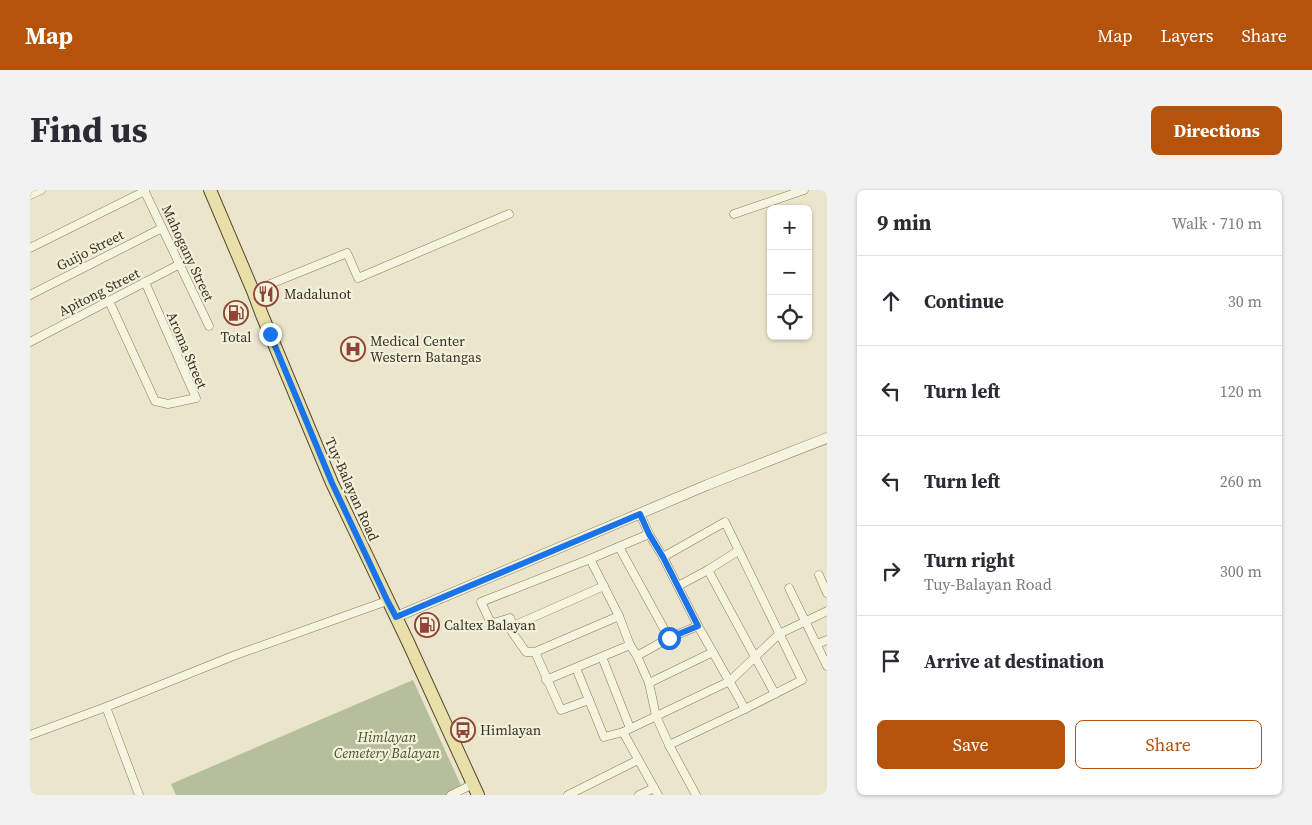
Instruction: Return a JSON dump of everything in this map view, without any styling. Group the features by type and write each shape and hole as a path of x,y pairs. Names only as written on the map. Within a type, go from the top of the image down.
{"main road":[{"name":"Tuy-Balayan Road","path":"210,190 332,483 476,789"}],"street":[{"path":"30,195 41,190"},
{"path":"30,248 144,190"},
{"name":"Mahogany Street","path":"144,190 209,326"},
{"path":"734,214 804,190"},
{"path":"253,290 347,253 358,278 509,214"},
{"name":"Guijo Street","path":"30,295 162,228"},
{"name":"Apitong Street","path":"30,342 180,264"},
{"name":"Aroma Street","path":"108,301 155,402 168,404 196,398 145,282"},
{"path":"396,617 708,485 827,438"},
{"path":"640,514 744,710"},
{"path":"663,557 725,522 802,680 669,745"},
{"path":"619,616 535,652 526,652 512,632 513,626 510,618 494,623 489,619 481,602 649,534"},
{"path":"619,547 669,638"},
{"path":"678,586 738,551"},
{"path":"590,559 619,616 630,645 649,683 656,716 669,745 696,795"},
{"path":"708,570 775,694"},
{"path":"818,574 827,593"},
{"path":"513,626 604,586"},
{"path":"789,588 827,666"},
{"path":"30,735 233,656 387,600"},
{"path":"576,668 604,737 623,732 730,681 779,634 827,611"},
{"path":"636,656 669,638 698,626"},
{"path":"816,644 827,640"},
{"path":"546,680 630,645"},
{"path":"535,652 561,710 588,700"},
{"path":"649,683 713,652"},
{"path":"602,657 630,728"},
{"path":"106,707 139,795"},
{"path":"623,732 656,791 639,795"},
{"path":"568,795 638,760"},
{"path":"451,795 476,789"}],"green space":[{"name":"Himlayan Cemetery Balayan","path":"413,680 464,792 458,795 176,795 171,784"}],"place":[{"name":"Madalunot","path":"266,294"},
{"name":"Total","path":"236,313"},
{"name":"Medical Center Western Batangas","path":"353,349"},
{"name":"Caltex Balayan","path":"427,625"},
{"name":"Himlayan","path":"463,730"}],"route":[{"path":"270,334 332,483 396,617 640,514 698,626 669,638"}]}
